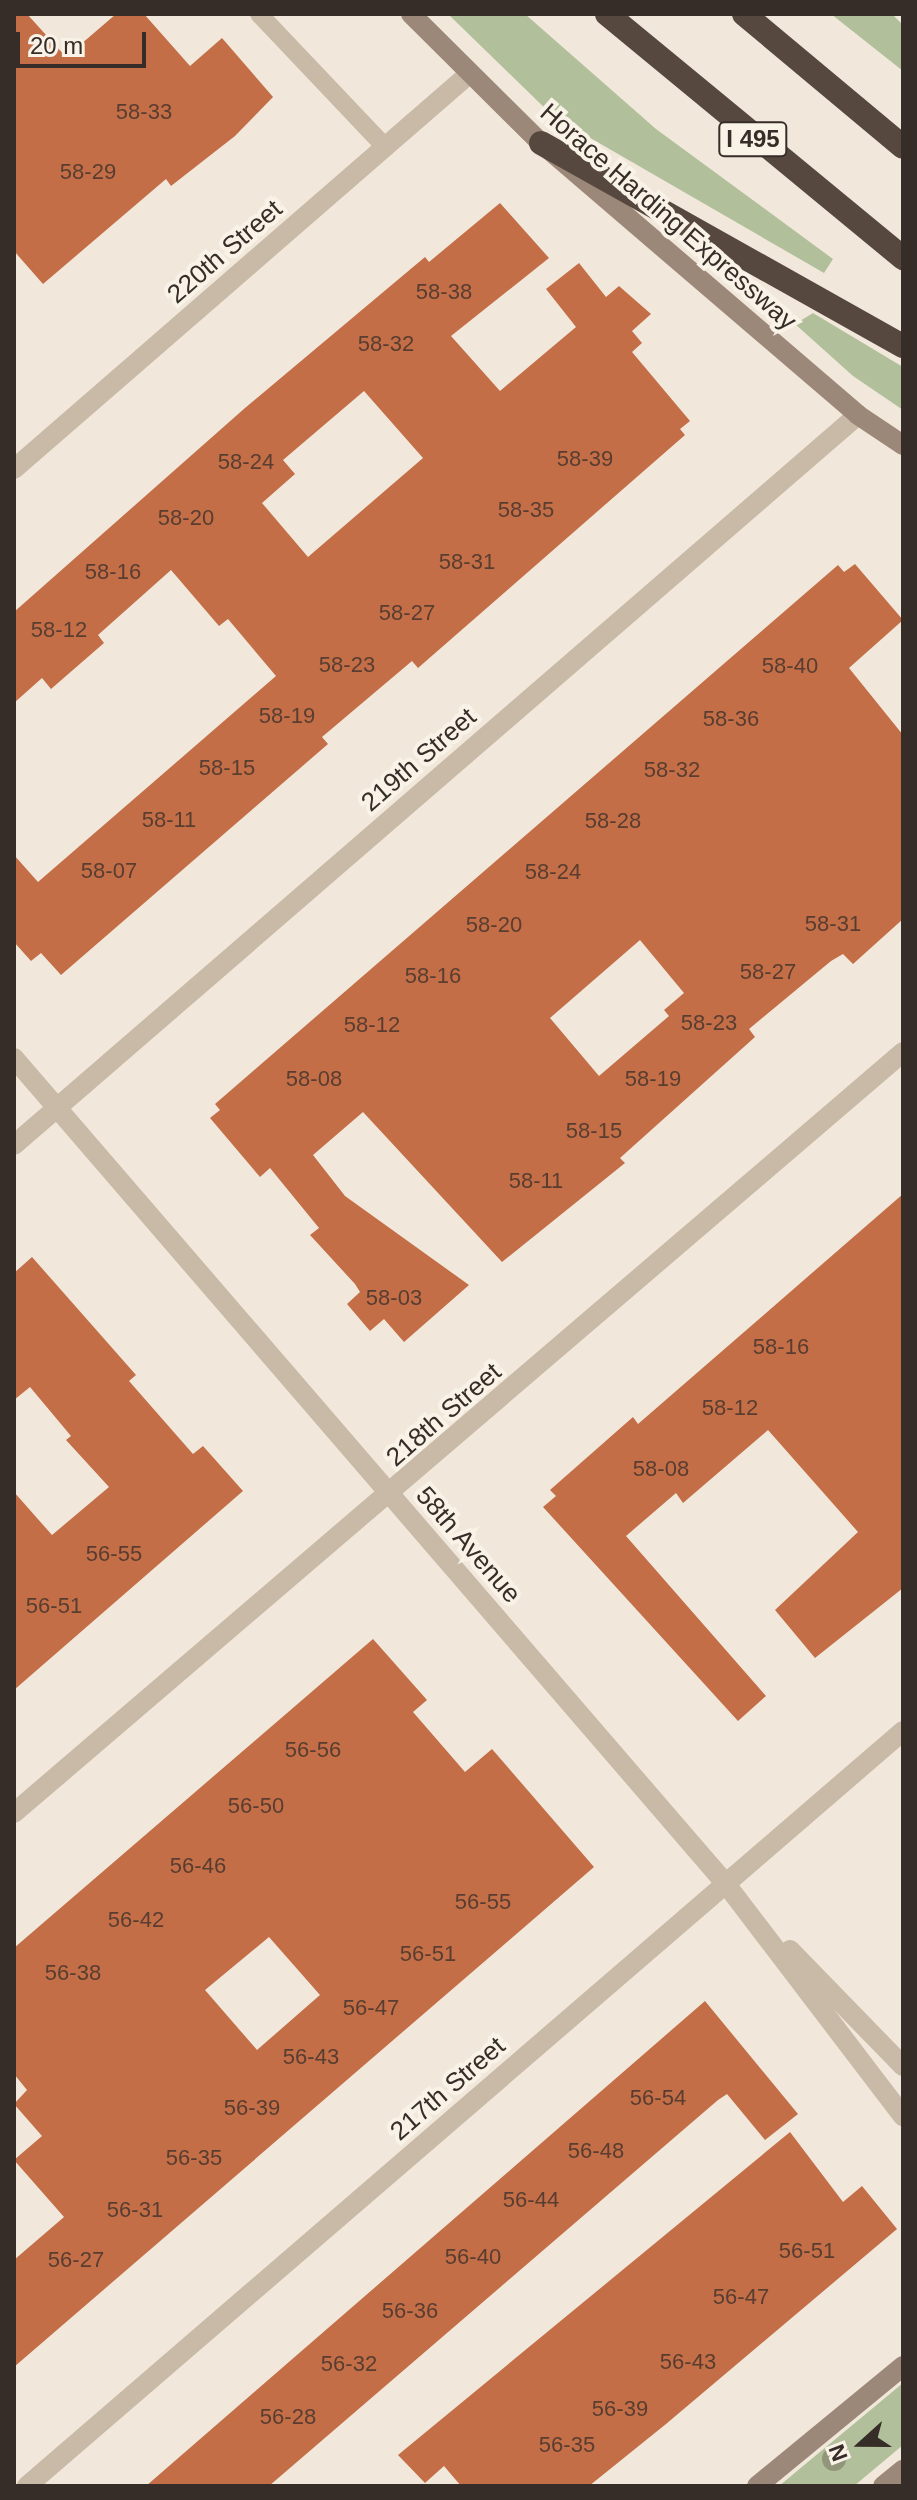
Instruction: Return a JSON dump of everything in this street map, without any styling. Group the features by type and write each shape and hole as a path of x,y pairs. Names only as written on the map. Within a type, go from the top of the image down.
{"highway":[{"name":"I 495","path":"607,14 903,258"},
{"path":"744,14 903,147"},
{"path":"541,143 903,346"}],"main road":[{"name":"Horace Harding Expressway","path":"411,14 541,143 858,415 903,445"},
{"path":"757,2486 903,2366"},
{"path":"883,2486 903,2470"}],"street":[{"name":"220th Street","path":"14,469 469,74"},
{"name":"219th Street","path":"14,1145 858,415"},
{"name":"218th Street","path":"14,1813 391,1495 903,1052"},
{"name":"58th Avenue","path":"14,1058 726,1884 903,2116"},
{"name":"217th Street","path":"27,2486 903,1731"},
{"name":"58th Avenue","path":"726,1884 903,2066"}],"lane":[{"path":"259,14 385,147"}],"green space":[{"path":"448,14 525,14 656,129 833,259 824,273 554,117"},
{"path":"831,14 892,14 903,25 903,71"},
{"path":"813,313 903,367 903,410 853,376 795,324"},
{"path":"903,2383 903,2445 854,2486 779,2486"}],"building":[{"path":"14,14 27,14 66,57 116,14 144,14 190,66 222,38 273,97 235,136 171,186 166,179 43,284 14,251"},
{"path":"500,203 549,258 451,336 500,391 576,327 546,289 579,263 606,297 619,286 651,314 632,331 642,343 632,352 690,421 680,429 685,435 418,668 412,661 322,737 328,744 61,975 41,953 31,961 14,942 14,855 38,882 276,676 228,619 219,626 171,570 98,635 104,643 51,689 42,678 14,703 14,612 245,408 425,257 429,262","holes":["364,391 423,458 308,557 262,503 295,474 283,460"]},
{"path":"855,564 903,620 849,668 903,735 903,919 853,964 843,954 831,961 749,1029 755,1037 620,1158 625,1163 502,1262 363,1112 313,1155 345,1196 469,1285 404,1342 384,1319 370,1331 347,1304 360,1292 355,1284 310,1235 319,1228 270,1168 260,1177 210,1118 220,1110 215,1104 838,565 844,572","holes":["640,940 684,993 664,1010 669,1016 599,1076 550,1018"]},
{"path":"903,1194 903,1588 815,1658 775,1610 858,1532 768,1430 683,1503 676,1493 626,1536 766,1696 738,1721 543,1507 556,1496 550,1490 633,1417 638,1424"},
{"path":"32,1257 136,1375 129,1381 193,1454 203,1446 243,1491 14,1690 14,1492 52,1535 109,1487 66,1440 71,1436 30,1387 14,1400 14,1273"},
{"path":"373,1639 427,1700 413,1712 465,1772 492,1749 594,1867 14,2367 14,2260 64,2217 14,2160 42,2136 14,2104 27,2090 14,2074 14,1948","holes":["269,1937 320,1995 257,2050 205,1990"]},
{"path":"705,2001 798,2114 765,2140 727,2094 718,2100 269,2486 146,2486"},
{"path":"790,2132 843,2202 862,2186 897,2229 666,2424 589,2486 461,2486 444,2466 425,2483 398,2455"}]}
